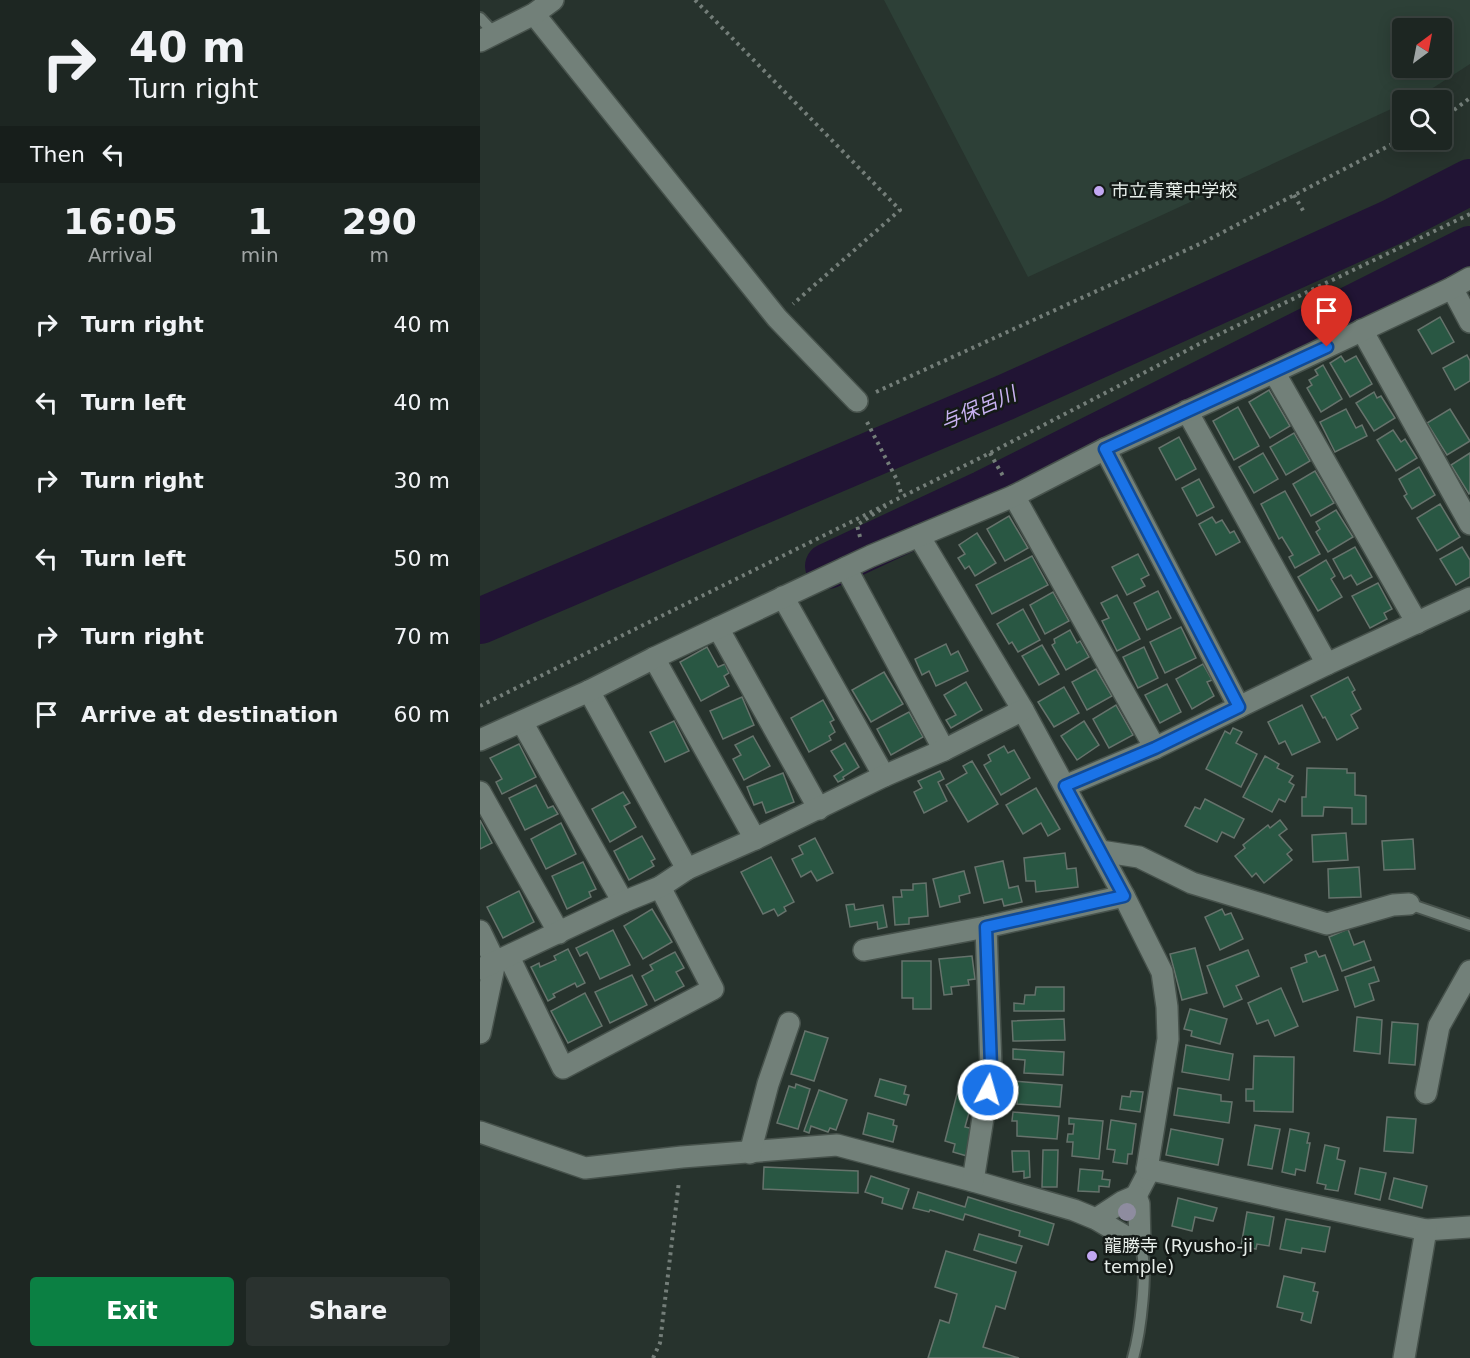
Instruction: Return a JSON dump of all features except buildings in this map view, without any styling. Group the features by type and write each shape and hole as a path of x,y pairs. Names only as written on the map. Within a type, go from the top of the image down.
{"street":[{"path":"485,31 534,14 553,0"},
{"path":"534,14 777,318 857,401"},
{"path":"480,740 589,691 871,556 919,536 1009,488 1105,449 1461,283 1470,322"},
{"path":"1362,330 1470,524"},
{"path":"1274,372 1417,623"},
{"path":"1187,411 1327,664"},
{"path":"1105,449 1239,707"},
{"path":"1009,488 1155,748"},
{"path":"919,536 1065,786 1162,972 1167,1007 1168,1038 1148,1173 1136,1196 1096,1219"},
{"path":"846,568 944,750"},
{"path":"783,597 884,776"},
{"path":"1065,786 1155,748 1327,664 1470,598"},
{"path":"718,628 819,808"},
{"path":"654,658 755,839"},
{"path":"589,691 687,869"},
{"path":"495,963 623,902 660,887 687,869 1023,711"},
{"path":"522,722 623,902"},
{"path":"480,792 559,933"},
{"path":"1100,851 1139,857 1192,883 1327,924 1393,906 1409,904"},
{"path":"480,931 495,963 563,1068 714,989 660,887"},
{"path":"864,950 986,927 1124,896"},
{"path":"973,1181 991,1067 986,927"},
{"path":"480,1033 495,963"},
{"path":"1426,1093 1439,1026 1470,971"},
{"path":"750,1153 768,1084 789,1023"},
{"path":"480,1132 585,1168 837,1145 1074,1210 1096,1219 1140,1245"},
{"path":"1147,1169 1426,1230 1470,1227"},
{"path":"1136,1196 1139,1204 1140,1245"},
{"path":"1404,1358 1426,1230"}],"lane":[{"path":"1409,904 1470,925"},
{"path":"1133,1358 1138,1339 1143,1279 1143,1252 1140,1245"}],"path":[{"path":"695,0 900,210 777,318"},
{"path":"1452,112 1470,98"},
{"path":"857,401 1204,242 1392,144"},
{"path":"1294,195 1305,214"},
{"path":"480,706 990,453 1203,342 1470,214"},
{"path":"868,424 897,480 902,496"},
{"path":"990,453 1009,488"},
{"path":"860,537 857,525 902,496"},
{"path":"653,1358 660,1343 682,1158"}],"shaded area":[{"name":"市立青葉中学校","path":"884,0 1470,0 1470,64 1452,76 1452,18 1392,18 1392,78 1448,78 1430,90 1392,90 1392,109 1028,277"}],"waterway":[{"name":"与保呂川","path":"480,621 1006,397 1392,222 1470,182"},
{"path":"828,566 984,493 1470,249"}],"place":[{"name":"市立青葉中学校","path":"1099,191"},
{"name":"龍勝寺 (Ryusho-ji temple)","path":"1092,1256"}],"route":[{"path":"988,1090 991,1067 986,927 1124,896 1065,786 1155,748 1239,707 1105,449 1327,347"}]}
